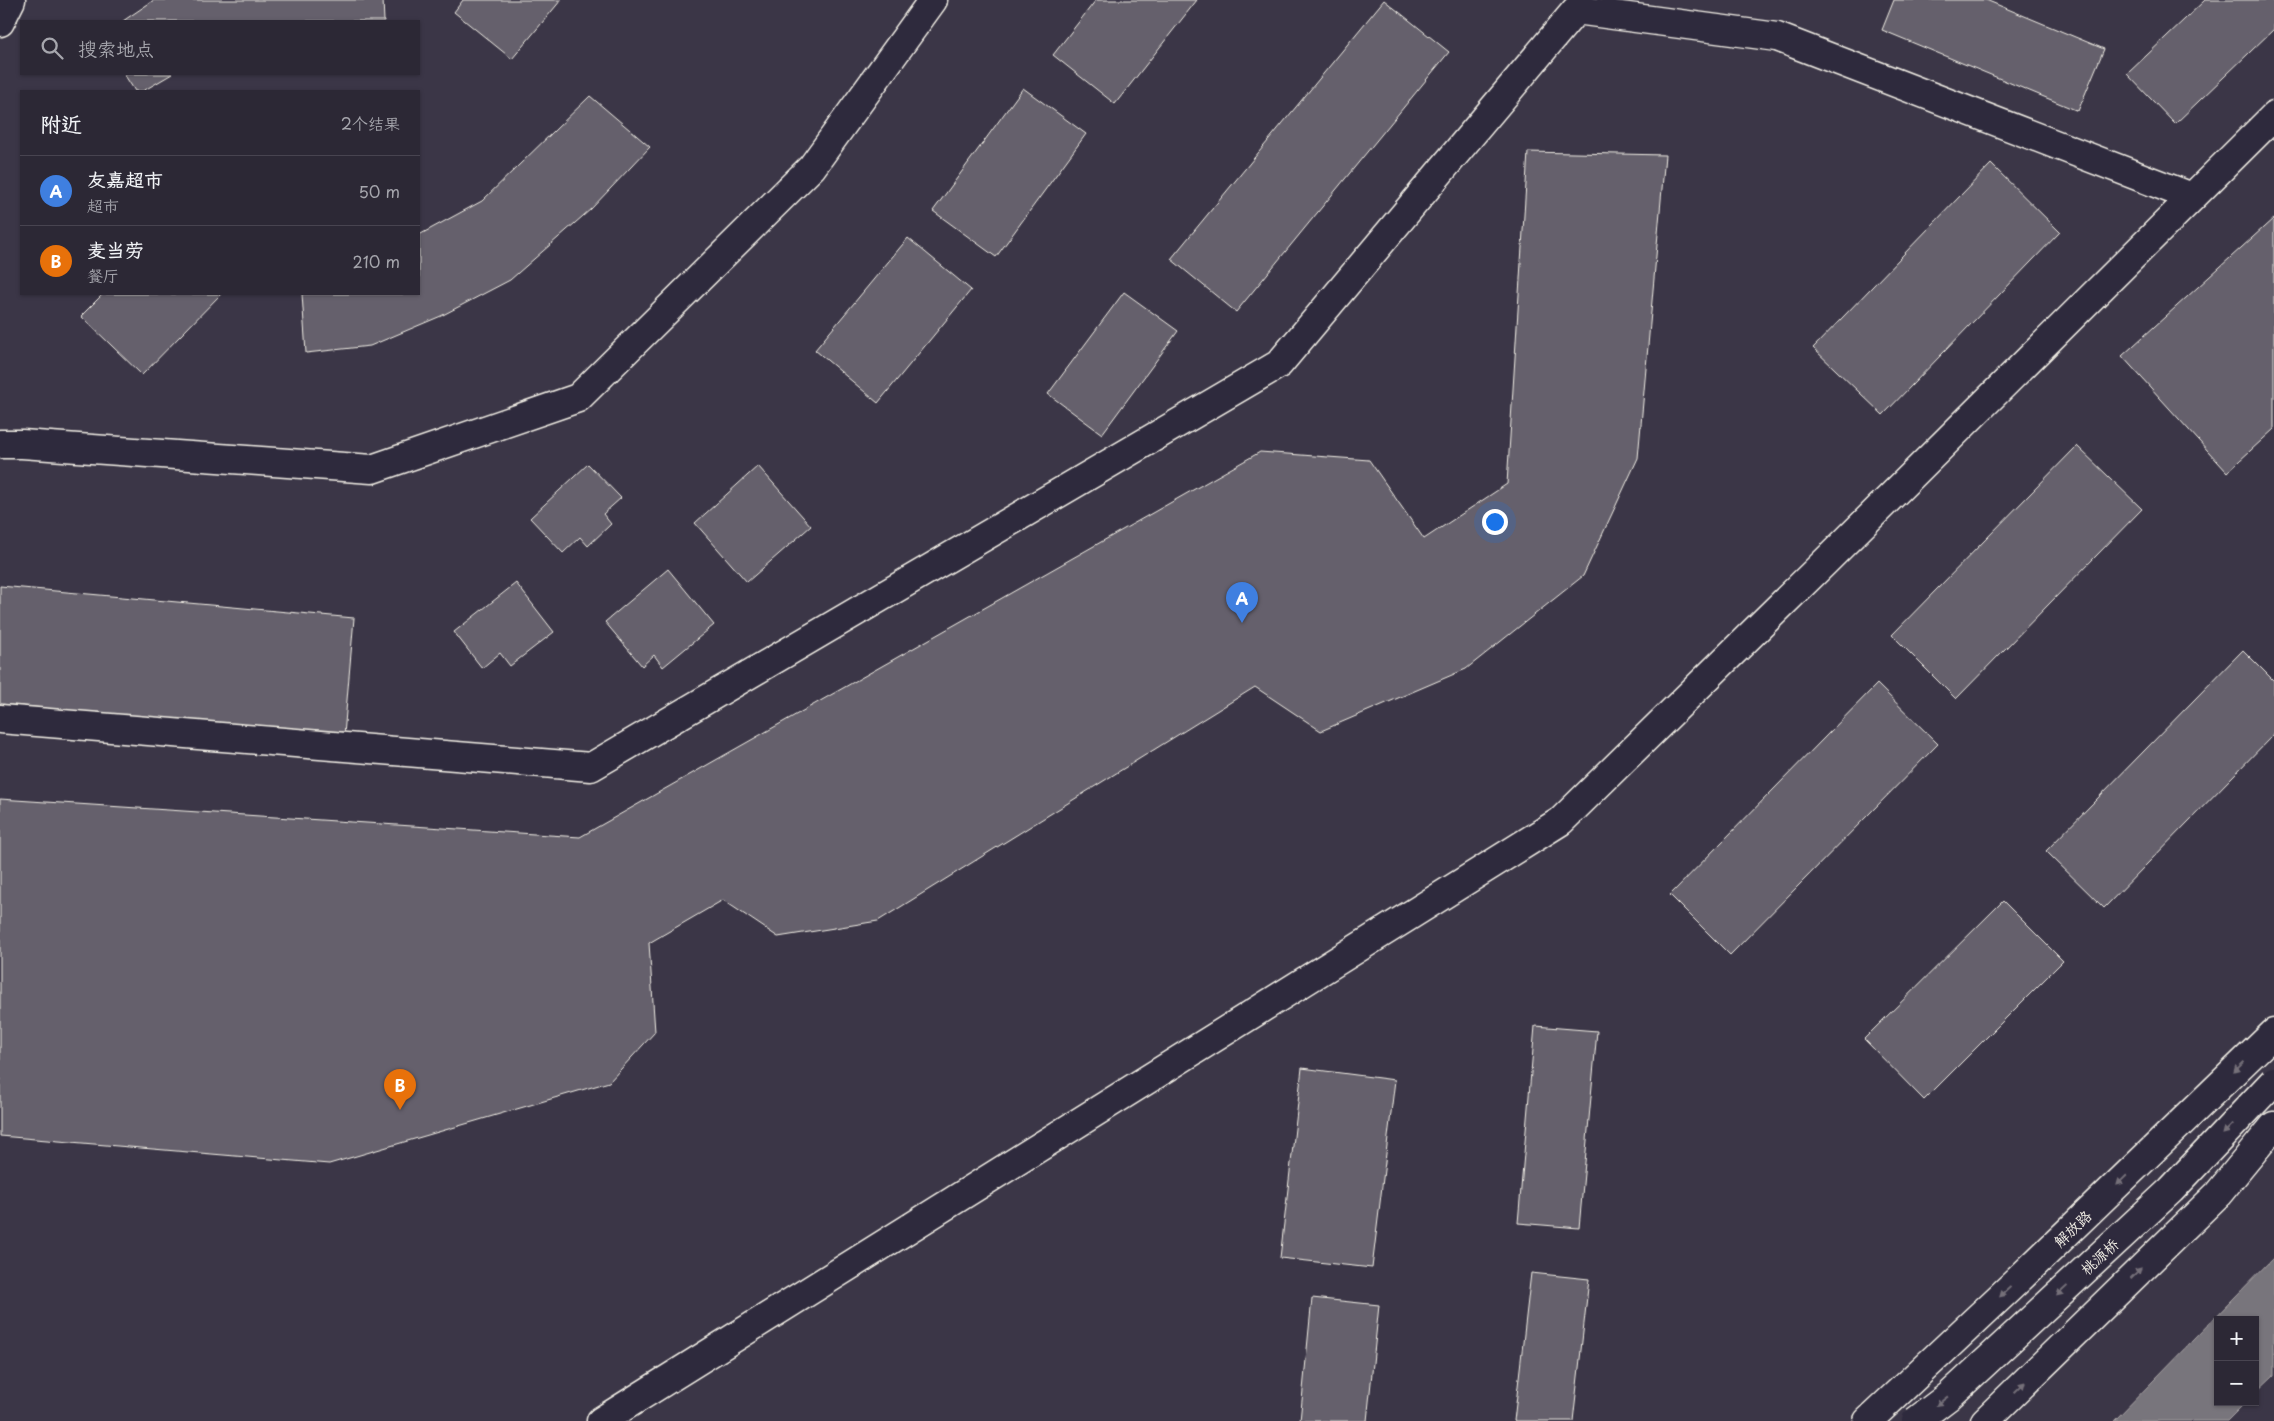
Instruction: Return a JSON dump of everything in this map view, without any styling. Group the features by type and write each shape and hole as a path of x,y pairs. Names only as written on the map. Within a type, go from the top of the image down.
{"street":[{"path":"0,22 11,0"},
{"path":"0,444 372,469 578,398 812,167 933,0"},
{"path":"0,719 590,768 1279,364 1568,5 1777,37 2192,197"},
{"path":"601,1421 1560,821 1826,561 2274,116"},
{"name":"解放路","path":"1868,1421 2022,1276 2274,1033"},
{"name":"桃源桥","path":"1916,1421 1948,1396 2171,1190 2274,1081"},
{"path":"1985,1421 2218,1194 2274,1126"}],"shaded area":[{"path":"2274,1257 2274,1375 2259,1389 2259,1316 2216,1316"},
{"path":"2214,1318 2214,1406 2242,1406 2227,1421 2114,1421"}],"building":[{"path":"154,0 383,0 384,20 124,20"},
{"path":"463,0 561,0 512,59 454,12"},
{"path":"1096,0 1197,0 1115,104 1053,55"},
{"path":"1384,0 1449,52 1236,312 1171,259"},
{"path":"1894,0 1986,0 2104,49 2078,111 1882,30"},
{"path":"2205,0 2274,0 2274,29 2175,124 2127,74"},
{"path":"125,75 170,75 145,90 134,90"},
{"path":"1023,88 1086,134 996,257 933,211"},
{"path":"590,96 650,147 591,209 510,280 441,316 370,346 306,353 302,295 420,295 420,234 482,201"},
{"path":"1528,152 1665,155 1638,458 1583,576 1466,669 1321,731 1255,687 878,921 778,937 723,900 649,943 655,1032 609,1082 329,1164 0,1136 0,799 580,837 1260,452 1369,460 1424,539 1507,484"},
{"path":"1991,164 2060,232 1883,415 1813,348"},
{"path":"2274,218 2274,429 2227,472 2122,356"},
{"path":"908,238 971,290 878,403 815,350"},
{"path":"1124,292 1178,331 1102,434 1048,394"},
{"path":"102,295 220,295 142,375 81,316"},
{"path":"2077,446 2142,509 1956,699 1892,635"},
{"path":"588,464 621,498 603,514 611,524 588,546 580,537 563,553 530,518"},
{"path":"758,466 811,526 747,582 695,523"},
{"path":"668,569 714,625 663,667 654,655 642,666 605,622"},
{"path":"516,583 554,632 510,666 500,653 482,668 454,632"},
{"path":"0,586 354,618 344,735 0,704"},
{"path":"2243,650 2274,681 2274,734 2104,908 2046,851"},
{"path":"1877,684 1938,744 1730,955 1670,895"},
{"path":"2003,901 2063,961 1924,1100 1864,1039"},
{"path":"1535,1026 1597,1031 1579,1228 1518,1223"},
{"path":"1302,1068 1395,1080 1372,1268 1280,1258"},
{"path":"1531,1273 1589,1279 1573,1421 1514,1421"},
{"path":"1312,1298 1379,1305 1367,1421 1300,1421"}],"place":[{"name":"友嘉超市","path":"1242,623"},
{"name":"麦当劳","path":"400,1110"}]}
